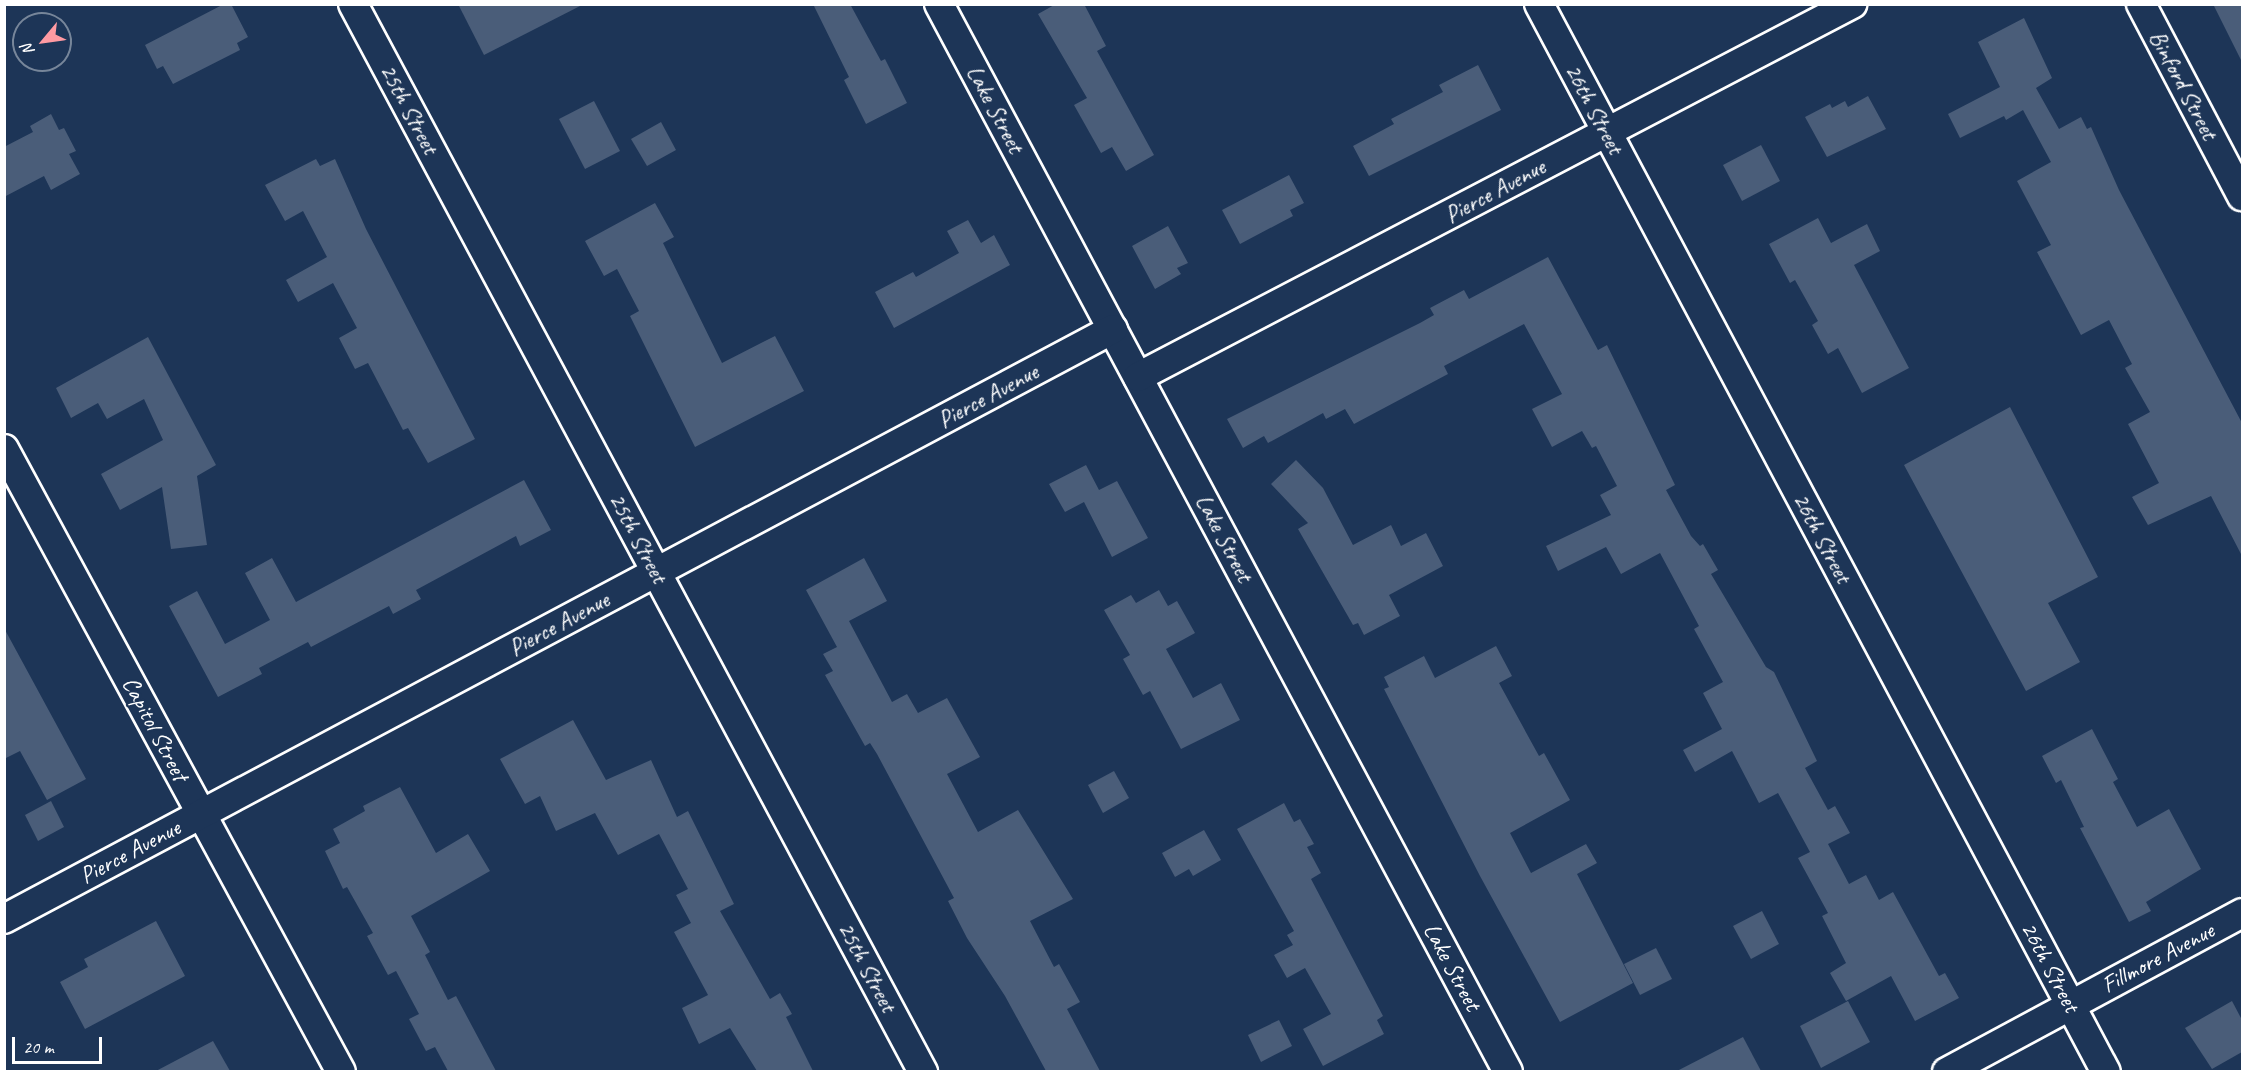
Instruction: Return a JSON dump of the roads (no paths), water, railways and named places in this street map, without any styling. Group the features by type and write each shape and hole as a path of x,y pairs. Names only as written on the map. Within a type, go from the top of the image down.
{"street":[{"name":"25th Street","path":"353,4 923,1071"},
{"name":"Lake Street","path":"939,4 1508,1071"},
{"name":"26th Street","path":"1539,4 2106,1071"},
{"name":"Pierce Avenue","path":"1138,377 1852,4"},
{"name":"Binford Street","path":"2141,4 2242,196"},
{"name":"Pierce Avenue","path":"4,919 1113,329"},
{"name":"Capitol Street","path":"4,449 341,1071"},
{"name":"Fillmore Avenue","path":"1947,1071 2242,913"}]}
